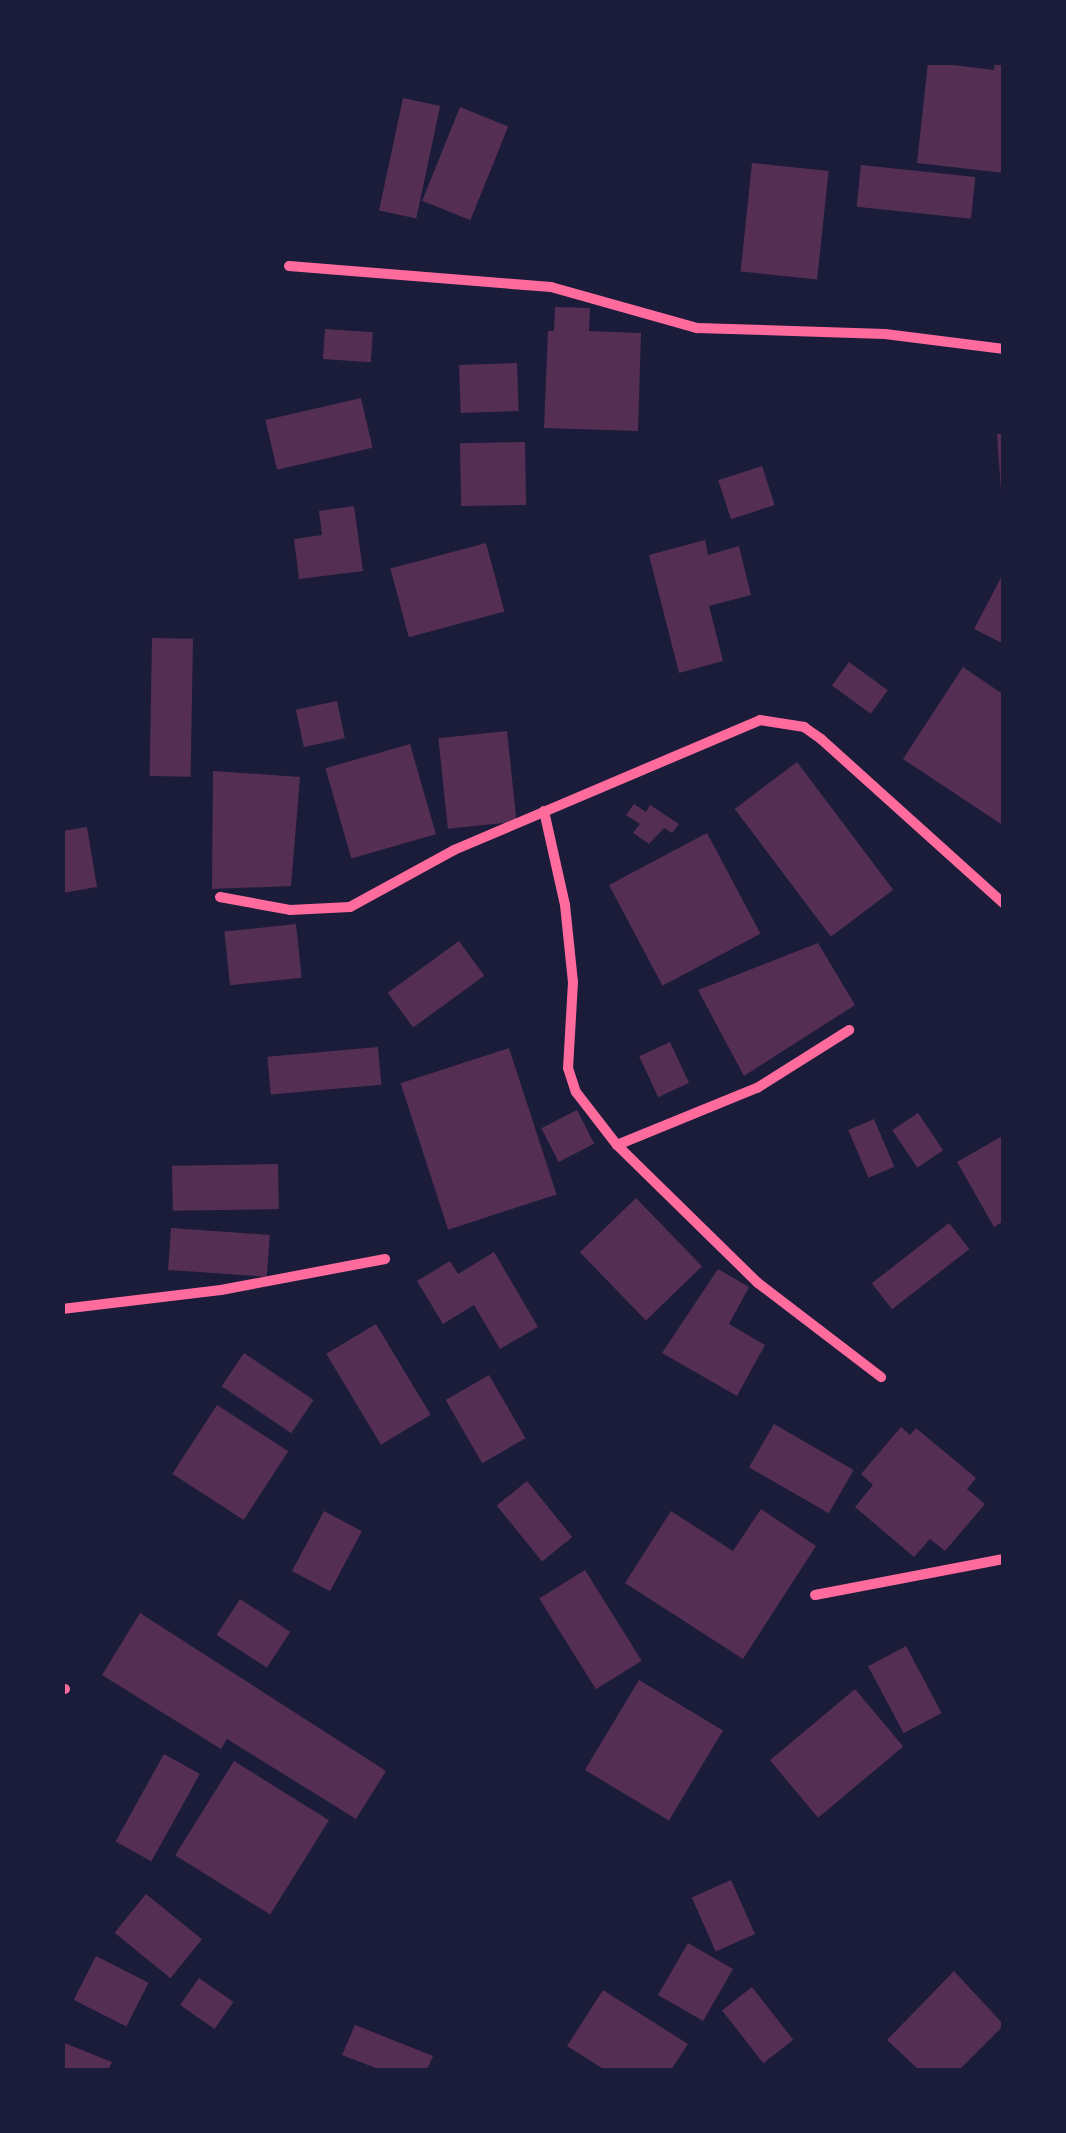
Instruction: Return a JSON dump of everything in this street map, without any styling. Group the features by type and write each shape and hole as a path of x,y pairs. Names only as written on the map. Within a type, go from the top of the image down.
{"street":[{"path":"288,266 551,287 697,328 885,334 1004,349"},
{"path":"220,897 290,910 350,907 454,850 737,726 782,720 822,739 1004,904"},
{"path":"544,812 571,962 568,1068 584,1106 617,1144 772,1295 881,1377"},
{"path":"617,1144 758,1088 848,1030"},
{"path":"62,1309 222,1290 385,1259"},
{"path":"815,1596 1004,1558"}],"building":[{"path":"928,62 994,70 995,62 1004,62 1004,173 917,163"},
{"path":"403,98 440,106 416,218 379,210"},
{"path":"460,107 508,126 470,220 422,201"},
{"path":"752,163 829,171 817,279 741,271"},
{"path":"861,165 975,177 971,219 857,207"},
{"path":"555,307 590,308 589,331 641,333 638,431 544,428 548,331 554,331"},
{"path":"325,329 373,332 371,362 323,359"},
{"path":"517,363 519,411 461,413 459,365"},
{"path":"361,398 372,448 277,470 266,420"},
{"path":"997,434 1004,434 1004,491 1001,491"},
{"path":"525,442 526,505 461,506 460,443"},
{"path":"762,466 775,505 731,519 718,480"},
{"path":"354,506 363,571 299,579 294,539 322,535 319,511"},
{"path":"705,540 708,555 739,546 751,595 709,606 723,661 679,673 649,555"},
{"path":"486,543 504,612 409,637 390,569"},
{"path":"1004,572 1004,644 974,629"},
{"path":"152,638 193,639 191,777 150,776"},
{"path":"849,662 888,690 871,714 832,685"},
{"path":"963,667 1004,695 1004,826 903,759"},
{"path":"337,701 345,738 304,747 296,710"},
{"path":"507,731 517,822 448,829 438,738"},
{"path":"410,744 436,834 351,859 325,768"},
{"path":"797,762 893,890 831,937 735,809"},
{"path":"213,771 300,777 291,886 212,889"},
{"path":"634,804 646,812 650,805 679,824 672,833 664,828 649,844 633,833 640,824 626,815"},
{"path":"87,827 97,887 62,893 62,831"},
{"path":"707,833 761,934 663,986 609,885"},
{"path":"296,924 302,978 230,985 224,932"},
{"path":"459,941 484,976 413,1028 388,993"},
{"path":"818,943 855,1005 744,1076 698,990"},
{"path":"670,1042 689,1083 658,1097 639,1056"},
{"path":"378,1047 381,1085 271,1095 267,1057"},
{"path":"509,1048 557,1194 448,1230 401,1083"},
{"path":"577,1110 594,1144 559,1162 541,1128"},
{"path":"918,1113 943,1150 917,1168 892,1130"},
{"path":"874,1119 894,1167 869,1178 848,1130"},
{"path":"1004,1135 1004,1221 994,1227 957,1162"},
{"path":"278,1164 279,1209 173,1211 172,1166"},
{"path":"636,1198 702,1266 646,1321 580,1252"},
{"path":"949,1223 969,1249 892,1309 872,1283"},
{"path":"171,1228 270,1235 267,1277 168,1270"},
{"path":"494,1252 538,1327 500,1349 474,1305 443,1324 417,1281 450,1261 458,1274"},
{"path":"718,1269 749,1287 729,1324 765,1345 737,1396 662,1353"},
{"path":"376,1324 431,1415 381,1445 326,1354"},
{"path":"244,1353 314,1400 291,1433 222,1386"},
{"path":"489,1375 526,1438 482,1463 446,1400"},
{"path":"217,1405 288,1451 244,1520 172,1474"},
{"path":"774,1424 854,1470 829,1513 749,1467"},
{"path":"901,1427 910,1435 916,1428 976,1478 967,1489 985,1504 945,1551 930,1539 914,1557 855,1507 873,1485 861,1474"},
{"path":"527,1481 572,1537 542,1561 497,1506"},
{"path":"761,1509 816,1546 743,1659 625,1583 671,1511 733,1551"},
{"path":"324,1511 362,1531 330,1591 292,1571"},
{"path":"585,1570 642,1661 596,1689 539,1599"},
{"path":"240,1599 290,1632 267,1668 217,1635"},
{"path":"140,1613 386,1771 356,1819 227,1739 221,1749 102,1675"},
{"path":"906,1646 942,1713 904,1733 868,1666"},
{"path":"639,1680 723,1730 669,1820 585,1770"},
{"path":"855,1689 903,1746 818,1818 770,1760"},
{"path":"164,1754 200,1774 151,1861 116,1841"},
{"path":"234,1761 329,1820 270,1914 175,1855"},
{"path":"731,1880 755,1934 716,1951 692,1897"},
{"path":"146,1894 202,1939 170,1978 115,1933"},
{"path":"688,1943 733,1969 703,2021 658,1995"},
{"path":"96,1956 149,1983 126,2026 74,2000"},
{"path":"954,1971 1004,2025 959,2070 919,2070 887,2040"},
{"path":"199,1978 233,2002 214,2029 180,2005"},
{"path":"752,1987 793,2040 763,2063 722,2010"},
{"path":"603,1990 688,2044 671,2070 605,2070 567,2046"},
{"path":"355,2025 433,2056 427,2070 381,2070 342,2055"},
{"path":"62,2042 112,2062 108,2070 62,2070"}]}
